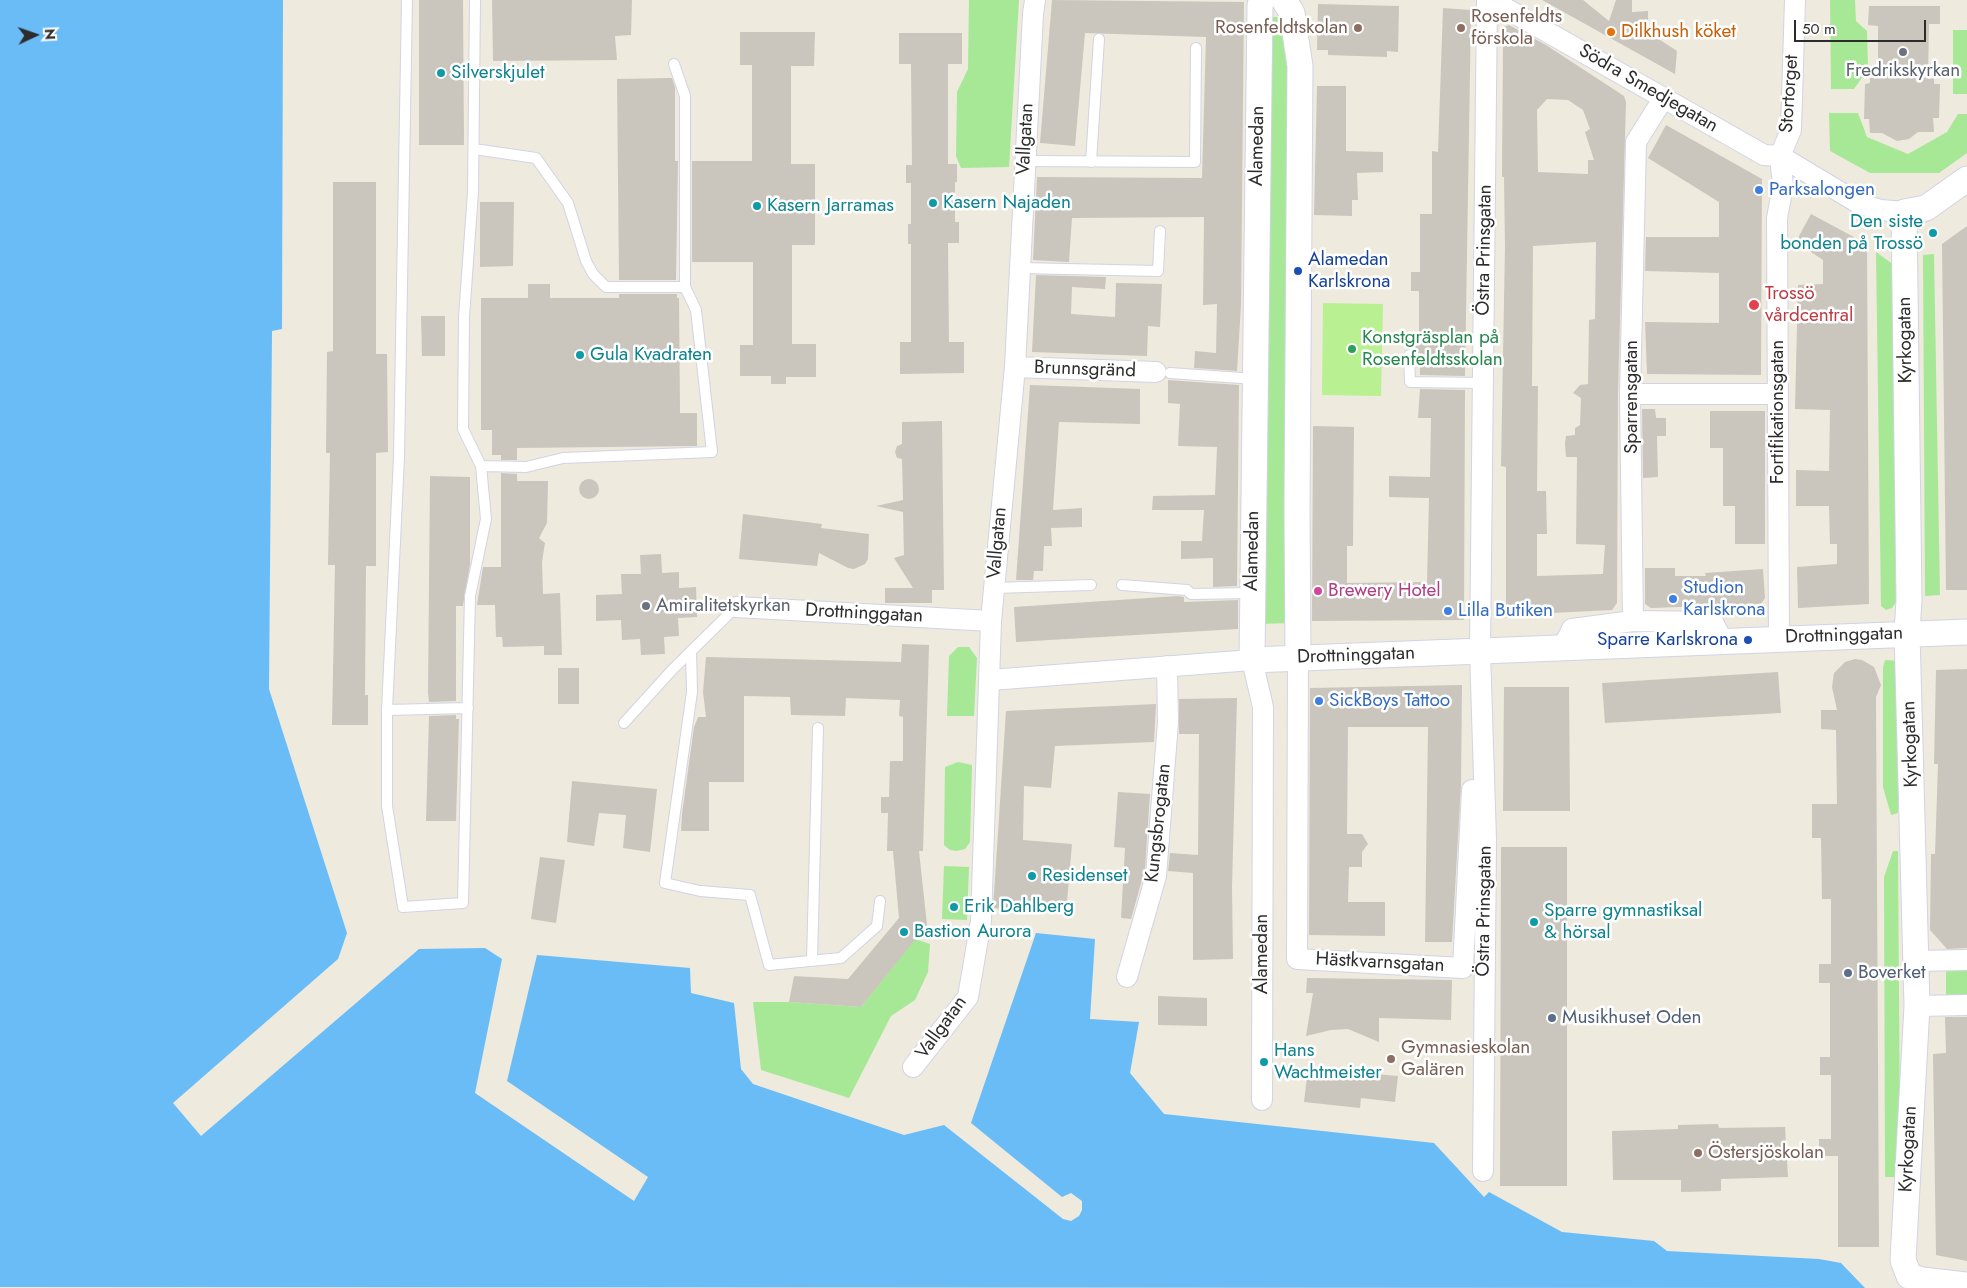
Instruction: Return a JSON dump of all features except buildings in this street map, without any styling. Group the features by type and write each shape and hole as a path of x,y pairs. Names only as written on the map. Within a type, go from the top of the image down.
{"street":[{"name":"Vallgatan","path":"913,1067 968,997 981,921 991,621 1015,367 1035,0"},
{"name":"Alamedan","path":"1262,0 1260,5 1252,593 1252,660 1263,707 1262,1100"},
{"name":"Alamedan","path":"1284,0 1292,13 1300,66 1297,498 1297,959"},
{"name":"Östra Prinsgatan","path":"1463,968 1480,651 1487,0"},
{"name":"Södra Smedjegatan","path":"1491,0 1764,155 1780,156"},
{"name":"Stortorget","path":"1795,0 1791,130 1780,156 1860,204 1881,210 1904,212 1926,208 1967,180"},
{"name":"Sparrensgatan","path":"1633,621 1630,394 1636,142 1663,99"},
{"name":"Fortifikationsgatan","path":"1779,638 1777,218 1784,186 1780,156"},
{"name":"Kyrkogatan","path":"1904,212 1909,600 1907,633 1917,1006 1903,1260 1908,1282"},
{"name":"Brunnsgränd","path":"1015,367 1163,373"},
{"path":"1630,394 1778,394"},
{"name":"Drottninggatan","path":"736,607 991,621"},
{"path":"1563,647 1572,629 1633,621 1713,622 1722,640"},
{"name":"Drottninggatan","path":"990,680 1252,660 1722,640 1967,632"},
{"name":"Östra Prinsgatan","path":"1480,651 1486,840 1483,1171"},
{"name":"Kungsbrogatan","path":"1127,977 1156,876 1167,732 1167,666"},
{"name":"Hästkvarnsgatan","path":"1297,959 1463,968"},
{"path":"1916,961 1967,960"},
{"path":"1917,1006 1967,1005"},
{"path":"1908,1282 1922,1280 1967,1285"}],"lane":[{"path":"407,0 399,458 387,710 387,806 403,908 463,903 470,596 486,519 481,466 463,428 464,317 473,192 475,0"},
{"path":"1091,162 1099,39"},
{"path":"1025,161 1195,162 1196,48"},
{"path":"481,466 526,467 563,458 712,452 696,310 685,287 686,96 674,64"},
{"path":"474,149 536,158 568,203 586,261 593,274 606,287 685,287"},
{"path":"1020,268 1158,271 1160,231"},
{"path":"1409,355 1410,382 1483,383"},
{"name":"Brunnsgränd","path":"1163,373 1255,379"},
{"path":"994,588 1091,585"},
{"path":"1122,585 1187,590 1191,594 1252,593"},
{"path":"624,723 691,651 736,607"},
{"path":"691,651 692,692 665,883 700,891 750,895 769,965 842,958 877,926 880,901"},
{"path":"387,710 468,708"},
{"path":"812,960 818,728"}],"green space":[{"path":"969,0 1019,0 1009,167 961,168 956,156 957,92 968,69"},
{"path":"1830,0 1855,0 1856,21 1867,31 1868,69 1854,89 1831,89"},
{"path":"1269,17 1287,17 1294,93 1290,623 1259,624"},
{"path":"1953,30 1967,30 1967,94 1953,94"},
{"path":"1829,113 1858,113 1867,137 1908,154 1947,132 1958,114 1967,114 1967,153 1939,173 1870,173 1830,151"},
{"path":"1876,252 1894,265 1896,602 1892,608 1886,610 1881,606"},
{"path":"1934,254 1940,595 1925,596 1923,255"},
{"name":"Konstgräsplan på Rosenfeldtsskolan","path":"1323,303 1383,304 1381,396 1322,395"},
{"path":"958,647 969,647 977,658 974,716 947,716 949,656"},
{"path":"1885,660 1898,661 1898,813 1891,815 1883,787 1883,667"},
{"path":"958,762 972,765 970,842 965,849 957,851 950,850 944,845 945,767"},
{"path":"1893,851 1898,851 1900,1138 1895,1177 1885,1177 1884,877"},
{"path":"944,866 969,867 967,920 942,919"},
{"path":"915,939 930,944 928,972 915,1000 891,1016 849,1098 761,1070 753,1002 789,1002 861,1007"},
{"path":"1946,968 1967,968 1967,995 1946,995"}],"water":[{"path":"0,0 283,0 282,329 272,331 269,689 347,933 338,959 173,1103 201,1136 419,949 485,948 502,959 475,1093 634,1201 648,1177 507,1081 537,955 690,968 691,993 734,1003 741,1069 753,1084 904,1135 944,1125 1063,1219 1071,1221 1079,1216 1082,1210 1082,1201 1071,1193 1062,1197 971,1123 1036,933 1095,939 1090,1019 1139,1022 1130,1073 1164,1114 1434,1143 1484,1197 1489,1192 1562,1232 1654,1241 1667,1251 1819,1259 1841,1263 1865,1288 0,1287"}],"place":[{"name":"Rosenfeldtskolan","path":"1358,28"},
{"name":"Rosenfeldts förskola","path":"1461,28"},
{"name":"Dilkhush köket","path":"1611,32"},
{"name":"Fredrikskyrkan","path":"1903,52"},
{"name":"Silverskjulet","path":"441,73"},
{"name":"Parksalongen","path":"1759,190"},
{"name":"Kasern Najaden","path":"933,203"},
{"name":"Kasern Jarramas","path":"757,206"},
{"name":"Den siste bonden på Trossö","path":"1933,233"},
{"name":"Alamedan Karlskrona","path":"1298,271"},
{"name":"Trossö vårdcentral","path":"1754,305"},
{"name":"Konstgräsplan på Rosenfeldtsskolan","path":"1352,349"},
{"name":"Gula Kvadraten","path":"580,355"},
{"name":"Brewery Hotel","path":"1318,591"},
{"name":"Studion Karlskrona","path":"1673,599"},
{"name":"Amiralitetskyrkan","path":"646,606"},
{"name":"Lilla Butiken","path":"1448,611"},
{"name":"Sparre Karlskrona","path":"1748,640"},
{"name":"SickBoys Tattoo","path":"1319,701"},
{"name":"Residenset","path":"1032,876"},
{"name":"Erik Dahlberg","path":"954,907"},
{"name":"Sparre gymnastiksal & hörsal","path":"1534,922"},
{"name":"Bastion Aurora","path":"904,932"},
{"name":"Boverket","path":"1848,973"},
{"name":"Musikhuset Oden","path":"1552,1018"},
{"name":"Gymnasieskolan Galären","path":"1391,1059"},
{"name":"Hans Wachtmeister","path":"1264,1062"},
{"name":"Östersjöskolan","path":"1698,1153"}]}
